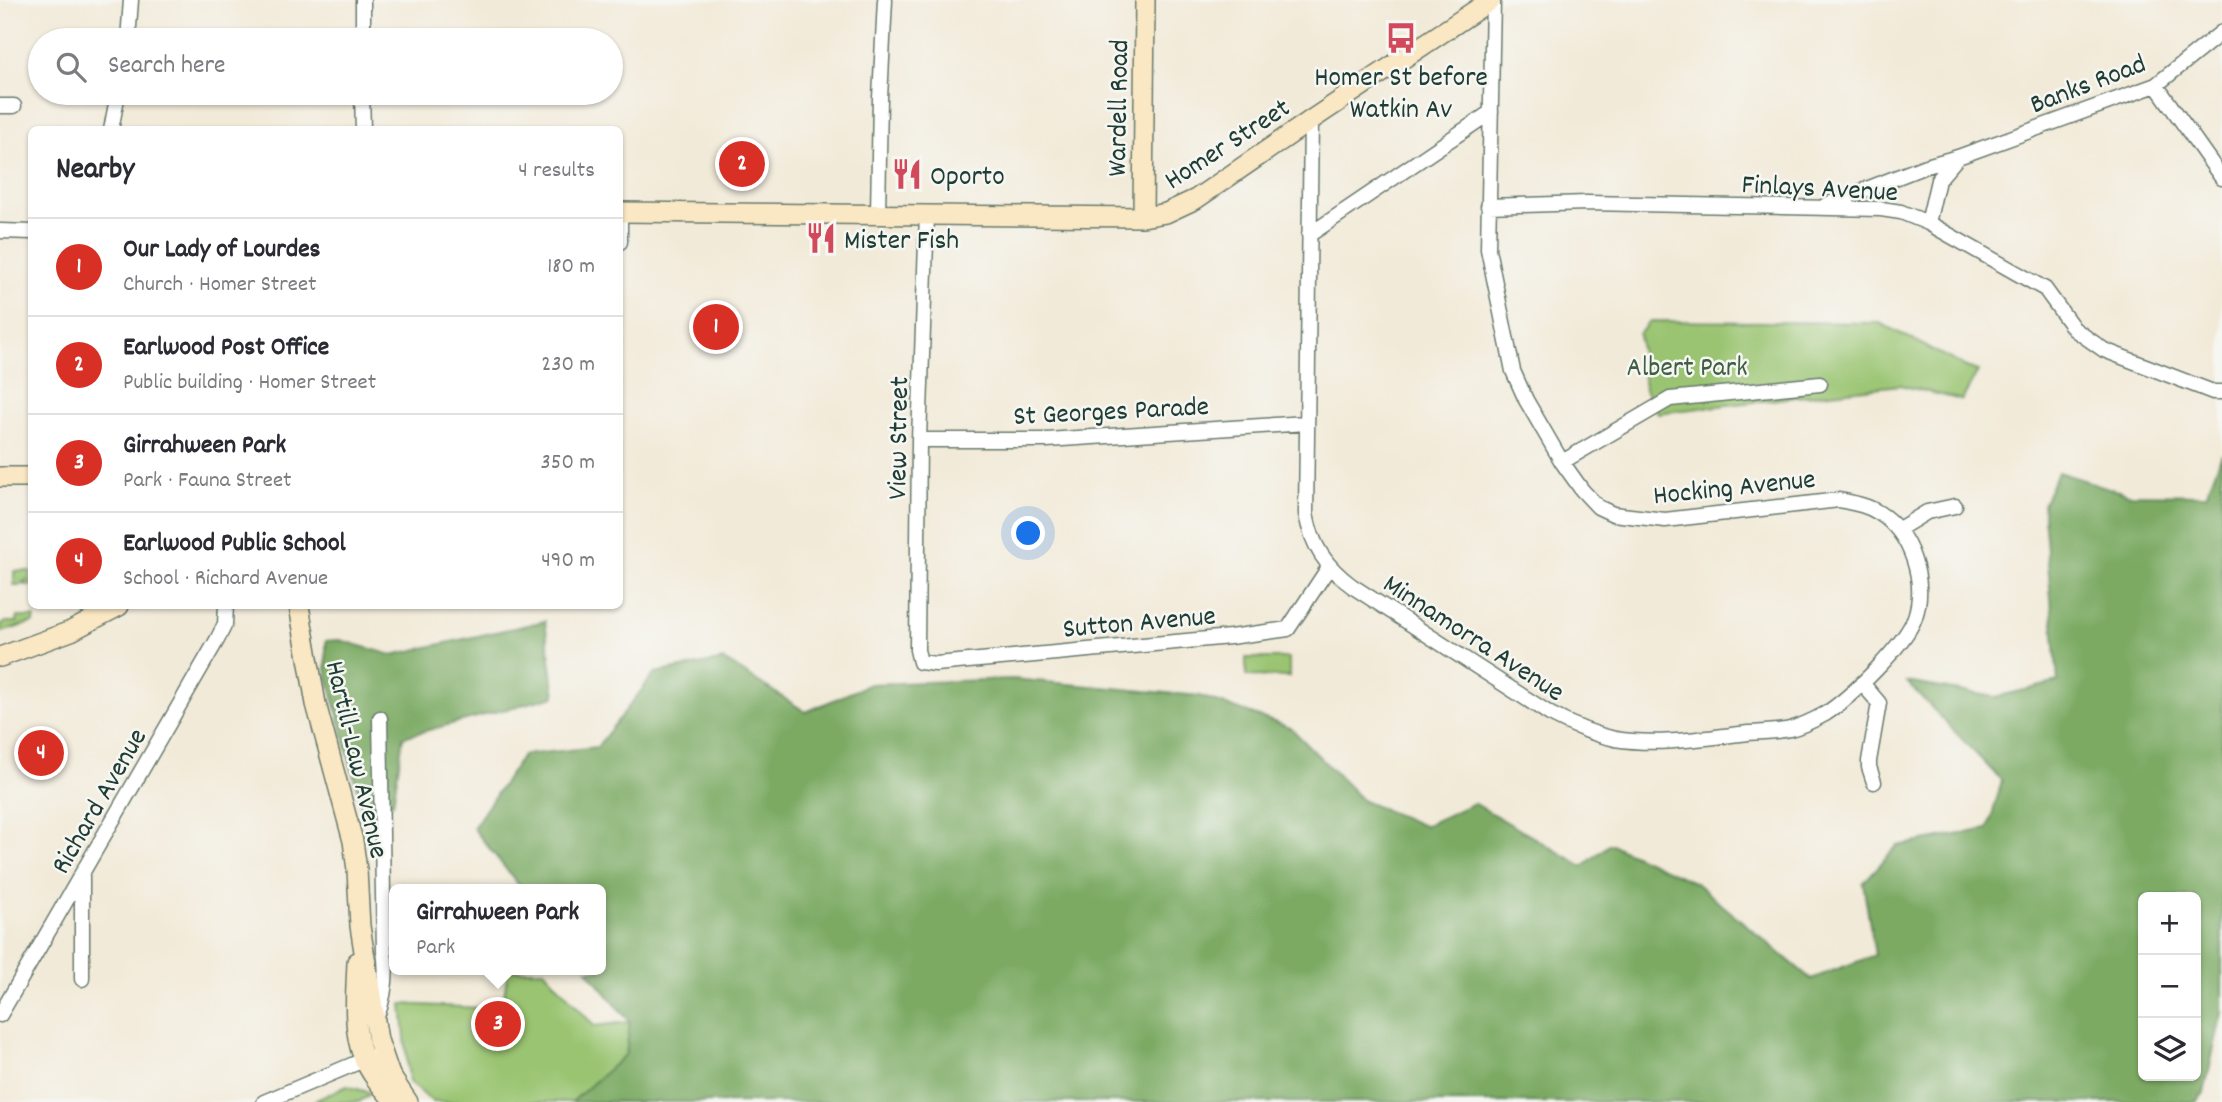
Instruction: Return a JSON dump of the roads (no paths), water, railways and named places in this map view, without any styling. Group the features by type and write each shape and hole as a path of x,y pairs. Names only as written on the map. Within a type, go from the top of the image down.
{"main road":[{"name":"Wardell Road","path":"1143,217 1145,0"},
{"name":"Homer Street","path":"623,212 1143,217 1166,213 1196,199 1492,0"},
{"path":"0,477 28,477"},
{"path":"0,657 71,631 113,609"},
{"name":"Hartill-Law Avenue","path":"300,609 316,704 353,841 360,926 357,951 359,1040 390,1075 408,1102"},
{"name":"Hartill-Law Avenue","path":"360,926 374,953 375,1022 372,1056 376,1079 395,1102"}],"street":[{"path":"129,28 131,0"},
{"path":"363,0 363,28"},
{"path":"878,214 885,0"},
{"name":"Hocking Avenue","path":"1492,0 1488,249 1513,371 1526,400 1562,463 1598,507 1613,514 1665,520 1839,500 1866,506 1880,513 1899,529"},
{"name":"Banks Road","path":"1817,208 1923,167 1958,157 2157,85 2222,33"},
{"path":"2157,85 2222,178"},
{"path":"112,126 116,105"},
{"path":"362,105 363,126"},
{"path":"1310,235 1491,112"},
{"name":"Minnamorra Avenue","path":"1311,120 1306,514 1315,546 1329,567 1352,586 1550,714 1579,729 1614,738 1653,742 1790,729 1825,713 1862,683 1910,629 1915,616 1918,581 1915,565 1899,529"},
{"path":"1928,222 1938,180 1958,157"},
{"name":"Finlays Avenue","path":"1488,206 1587,203 1881,209 1901,212 1928,222 2046,289 2074,329 2104,350 2213,392 2222,392"},
{"name":"View Street","path":"920,662 917,650 919,440 927,214"},
{"path":"0,232 28,232"},
{"path":"1562,463 1670,399 1820,384"},
{"name":"St Georges Parade","path":"919,440 1047,440 1306,423"},
{"path":"1899,529 1927,512 1955,506"},
{"name":"Sutton Avenue","path":"920,662 936,664 1230,638 1288,629 1329,567"},
{"name":"Richard Avenue","path":"0,1015 217,640 225,624 226,609"},
{"path":"1862,683 1879,703 1868,767 1874,782"},
{"path":"374,953 380,718"},
{"path":"82,874 82,979"},
{"path":"264,1102 372,1056"}],"place":[{"name":"Homer St before Watkin Av","path":"1401,38"},
{"name":"Earlwood Post Office","path":"742,164"},
{"name":"Oporto","path":"907,174"},
{"name":"Mister Fish","path":"821,238"},
{"name":"Our Lady of Lourdes","path":"716,327"},
{"name":"Earlwood Public School","path":"41,753"},
{"name":"Girrahween Park","path":"498,1024"}],"park label":[{"name":"Albert Park","path":"1687,365"}]}
